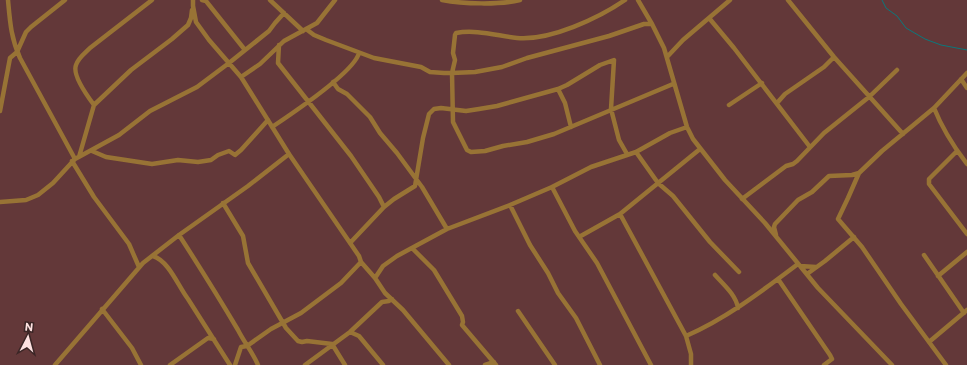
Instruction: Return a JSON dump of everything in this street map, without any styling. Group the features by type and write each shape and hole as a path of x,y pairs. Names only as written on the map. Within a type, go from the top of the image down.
{"street":[{"path":"8,0 11,36 17,52 94,196 129,244 140,267"},
{"path":"0,111 10,58 17,52 26,32 66,0"},
{"path":"94,105 84,91 75,68 76,64 81,56 90,48 152,0"},
{"path":"75,159 94,105 131,70 188,25 191,18 193,0"},
{"path":"202,0 206,1 245,50"},
{"path":"270,0 304,30 314,35 359,53 394,63 421,67 430,72 444,73 464,73 502,67 527,58 609,36 644,24 652,24"},
{"path":"241,77 260,64 279,45 321,19 335,0"},
{"path":"442,0 458,2 502,2 520,0"},
{"path":"625,0 612,9 589,20 543,36 518,38 470,32 456,33 453,53 455,60 452,73 454,124 465,147 471,152 485,151 527,142 554,134 673,84"},
{"path":"638,0 652,24 667,57 673,84 686,127 693,139 725,180 765,223 828,299 892,365"},
{"path":"667,57 730,0"},
{"path":"788,0 834,57 903,134"},
{"path":"193,6 196,22 209,40 241,77 289,154 359,256 361,262 375,278 385,293 403,310 448,365"},
{"path":"0,202 26,200 38,195 53,183 75,159 119,135 150,111 197,87 269,31 284,13"},
{"path":"709,18 727,38 810,147"},
{"path":"279,45 278,63 351,156 379,197 384,207"},
{"path":"272,127 309,102 333,82 357,58 359,53"},
{"path":"777,103 785,94 824,67 834,57"},
{"path":"350,243 384,207 415,186 429,114 434,110 441,108 466,111 480,109 558,89 568,85 600,65 614,60 611,110 619,140 626,154"},
{"path":"742,199 786,166 793,164 824,133 869,97 897,70"},
{"path":"946,365 854,237 838,219 859,173 882,151 934,108 967,73"},
{"path":"961,79 967,88"},
{"path":"333,82 338,89 347,94 370,117 380,133 422,187 447,229"},
{"path":"729,105 762,83"},
{"path":"558,89 564,103 570,127"},
{"path":"934,108 939,120 957,151 967,164"},
{"path":"92,151 106,157 152,164 178,160 187,162 211,160 218,155 229,151 235,155 268,120"},
{"path":"375,278 383,266 447,229 552,187 591,167 626,154 636,152 670,133 686,127"},
{"path":"579,237 620,214 700,149"},
{"path":"957,151 929,179 929,184 967,234"},
{"path":"636,152 658,183 673,196 710,242 739,272"},
{"path":"55,365 140,267 179,235 248,186 289,154"},
{"path":"776,236 774,227 775,224 798,200 812,192 829,176 852,175 859,173"},
{"path":"552,187 579,237 597,263 651,365"},
{"path":"223,203 243,236 248,263 283,323 298,340 302,342 332,344"},
{"path":"510,205 530,245 548,273 558,293 576,318 600,365"},
{"path":"620,214 686,336 691,354 690,364"},
{"path":"179,235 221,301 258,365"},
{"path":"807,274 825,262 854,237"},
{"path":"412,248 434,270 462,316 462,325 495,363 485,365"},
{"path":"938,276 967,252"},
{"path":"924,255 938,276 966,311 929,342"},
{"path":"153,256 160,258 168,269 230,365"},
{"path":"235,365 240,349 301,313 341,283 361,262"},
{"path":"686,336 709,326 738,308 799,265 816,267"},
{"path":"715,275 734,296 738,308"},
{"path":"778,279 832,358 824,365"},
{"path":"382,302 382,297 385,293"},
{"path":"305,365 350,332 382,302 392,299"},
{"path":"102,309 132,348 141,365"},
{"path":"518,310 555,365"},
{"path":"350,332 359,336 383,365"},
{"path":"170,365 208,338 214,339"},
{"path":"332,344 345,365"}],"waterway":[{"path":"882,0 886,8 897,16 906,28 925,39 941,45 967,50"}]}
